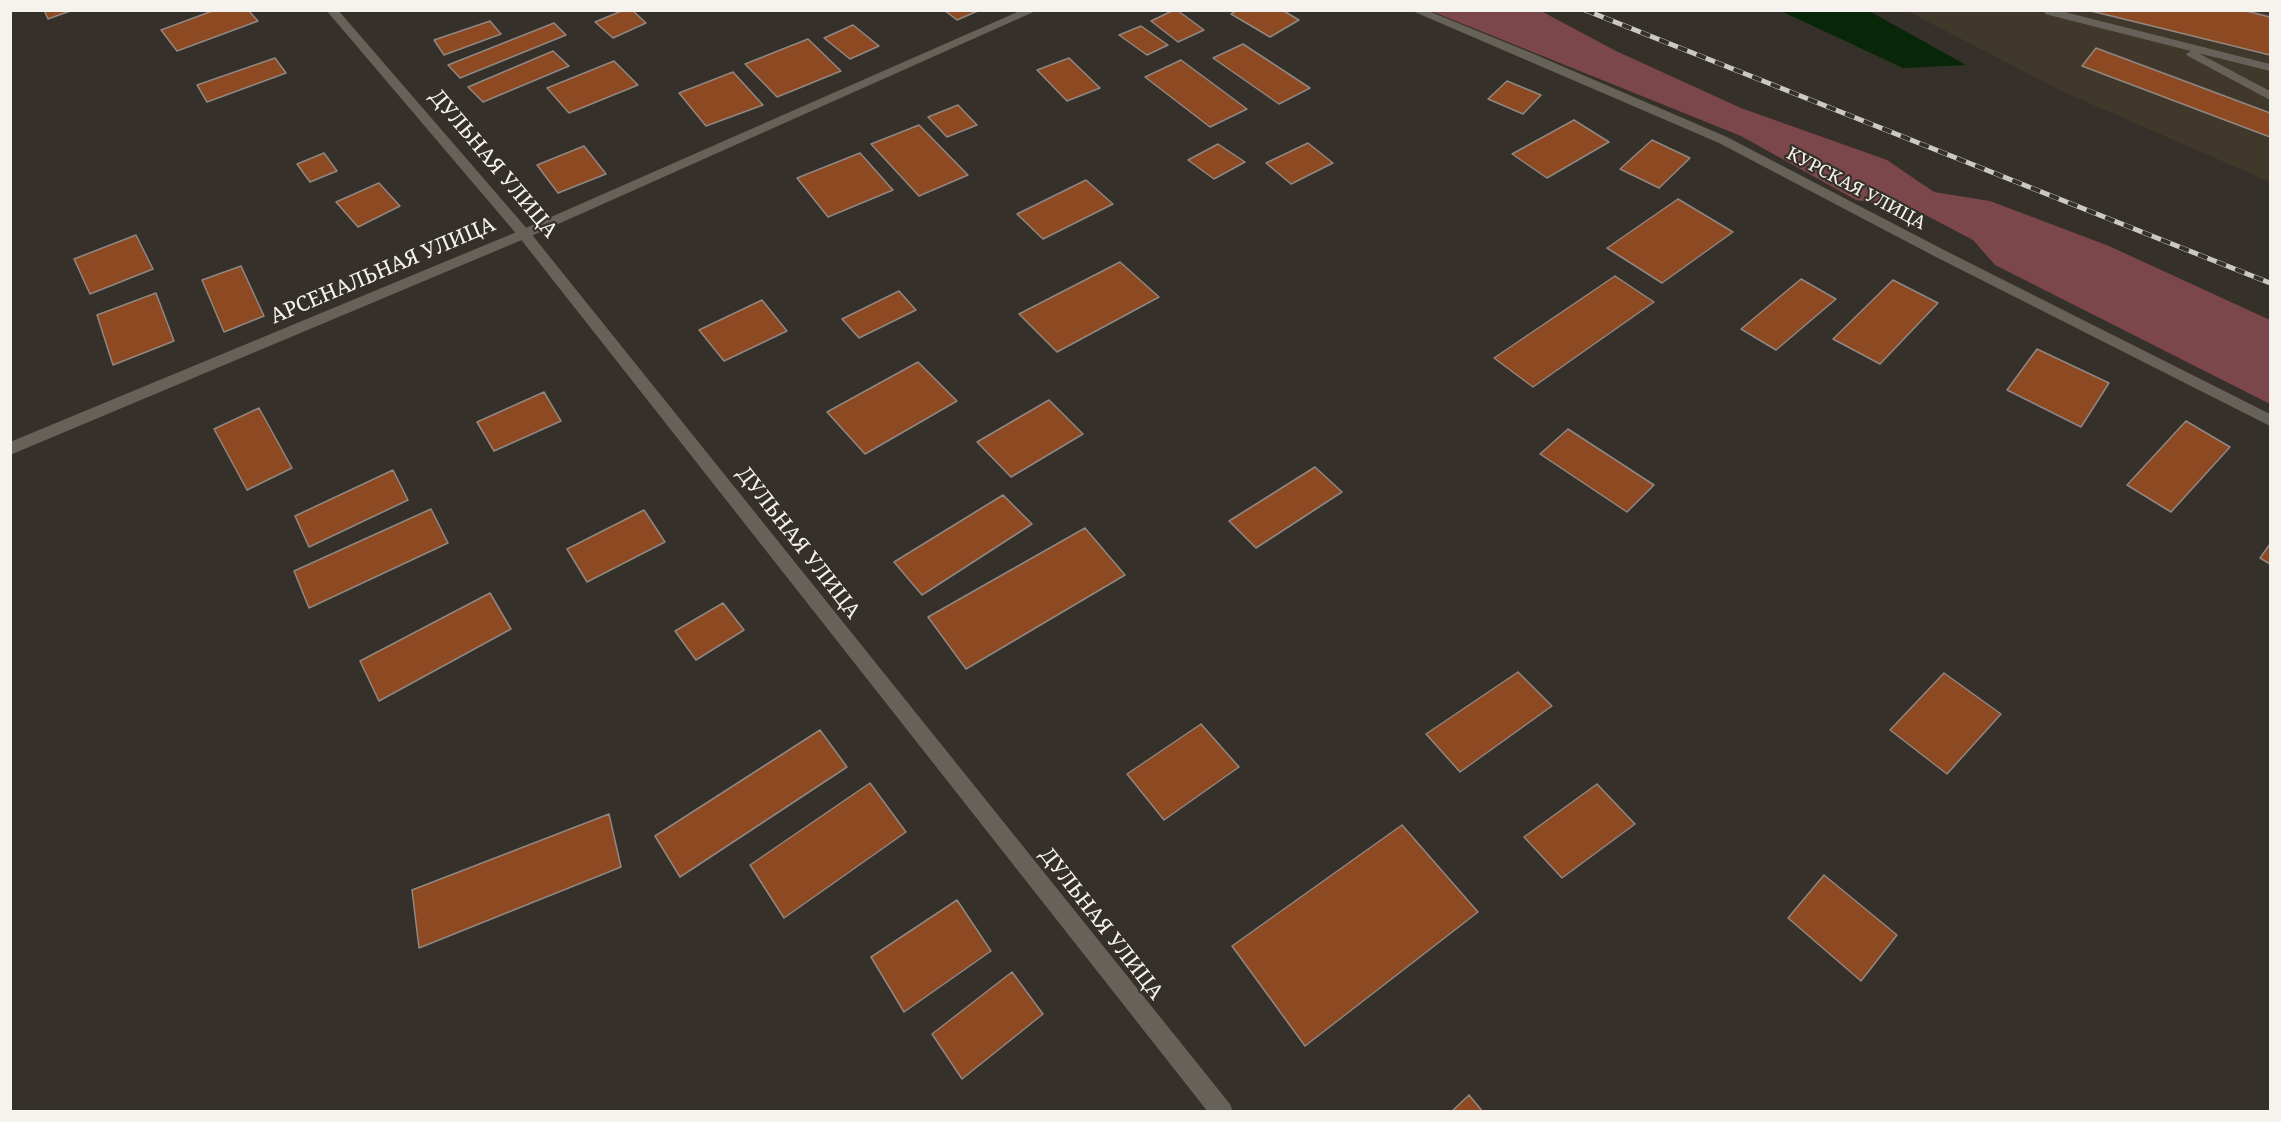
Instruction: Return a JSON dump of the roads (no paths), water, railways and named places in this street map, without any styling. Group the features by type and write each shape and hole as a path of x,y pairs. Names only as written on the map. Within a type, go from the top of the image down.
{"street":[{"name":"ДУЛЬНАЯ УЛИЦА","path":"331,10 524,234 1222,1112"},
{"name":"АРСЕНАЛЬНАЯ УЛИЦА","path":"10,449 524,234 1033,10"},
{"name":"КУРСКАЯ УЛИЦА","path":"1415,10 1530,56 1723,140 1939,254 2271,420"},
{"path":"2050,10 2049,12 2271,67"},
{"path":"2174,43 2271,96"}],"railway":[{"path":"1585,10 2270,283"}]}
